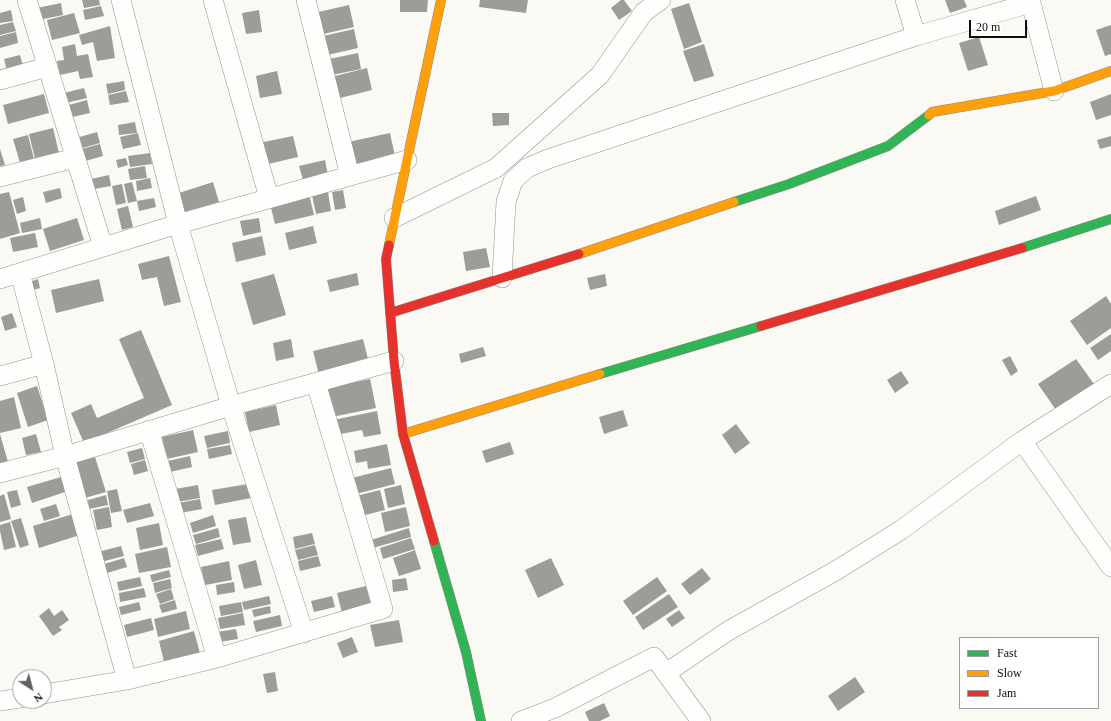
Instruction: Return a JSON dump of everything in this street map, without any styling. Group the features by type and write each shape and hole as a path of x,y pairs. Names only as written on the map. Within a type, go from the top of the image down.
{"street":[{"path":"27,0 103,247"},
{"path":"121,0 178,224 231,406 304,633"},
{"path":"213,0 269,198"},
{"path":"306,0 350,176"},
{"path":"441,0 386,259 394,362 403,434 466,652 481,721"},
{"path":"394,218 496,168 600,75 644,12 661,0"},
{"path":"905,0 916,36"},
{"path":"502,278 506,202 513,181 527,168 548,159 916,36 1031,1 1054,91"},
{"path":"0,80 48,67"},
{"path":"390,313 789,184 888,146 932,112 1054,91 1111,71"},
{"path":"0,177 75,158"},
{"path":"0,279 178,224 407,160"},
{"path":"403,434 985,260 1111,219"},
{"path":"20,273 44,364 65,456 127,680"},
{"path":"0,473 65,456 231,406 394,362"},
{"path":"0,376 44,364"},
{"path":"52,693 127,680 217,658 383,609 316,383"},
{"path":"666,673 728,631 837,570 902,530 1022,441 1110,386"},
{"path":"149,430 217,658"},
{"path":"1022,441 1111,567"},
{"path":"521,721 555,708 654,657 701,721"},
{"path":"0,701 12,699"}],"building":[{"path":"82,0 99,0 100,5 84,8"},
{"path":"400,0 428,0 427,12 400,12"},
{"path":"480,0 528,0 526,13 479,7"},
{"path":"621,0 624,0 632,11 619,20 611,8"},
{"path":"945,0 964,0 967,7 950,13"},
{"path":"61,3 63,15 39,20 37,8"},
{"path":"689,3 702,42 684,49 671,9"},
{"path":"349,5 354,27 319,35 314,13"},
{"path":"101,6 104,16 85,20 83,10"},
{"path":"11,10 13,21 0,23 0,13"},
{"path":"259,10 262,32 246,34 242,13"},
{"path":"74,13 80,33 52,40 47,20"},
{"path":"13,22 16,31 0,35 0,25"},
{"path":"1111,25 1111,54 1105,56 1096,30"},
{"path":"110,26 115,58 97,61 93,42 82,45 79,35"},
{"path":"354,29 358,48 323,56 319,37"},
{"path":"16,32 18,43 0,48 0,36"},
{"path":"979,37 988,65 968,71 959,43"},
{"path":"75,44 77,56 88,54 93,77 80,79 78,71 60,75 57,61 64,60 62,47"},
{"path":"704,44 714,76 694,82 683,51"},
{"path":"358,53 361,69 332,75 329,59"},
{"path":"20,55 25,74 9,79 4,59"},
{"path":"367,68 372,90 336,99 331,77"},
{"path":"277,71 282,94 260,98 256,76"},
{"path":"124,81 125,90 108,94 106,84"},
{"path":"84,88 87,98 66,103 64,93"},
{"path":"126,91 129,102 110,105 108,95"},
{"path":"44,94 49,113 8,124 3,105"},
{"path":"1111,94 1111,115 1096,120 1090,102"},
{"path":"87,100 90,113 68,118 65,106"},
{"path":"492,113 509,113 509,125 493,126"},
{"path":"135,122 137,133 119,135 118,125"},
{"path":"53,128 59,153 35,159 29,134"},
{"path":"97,132 100,143 79,149 76,138"},
{"path":"138,133 141,145 123,149 120,137"},
{"path":"390,133 395,156 353,164 348,142"},
{"path":"28,135 34,159 20,163 13,139"},
{"path":"293,136 298,157 264,165 259,143"},
{"path":"1111,136 1111,146 1100,149 1097,140"},
{"path":"100,144 103,156 82,162 78,150"},
{"path":"0,149 5,165 0,166"},
{"path":"150,153 152,164 130,167 128,156"},
{"path":"126,158 128,165 118,168 116,160"},
{"path":"325,160 328,175 303,180 299,166"},
{"path":"145,166 147,178 130,180 128,169"},
{"path":"109,175 111,186 94,189 91,179"},
{"path":"150,178 152,188 137,191 136,181"},
{"path":"132,182 137,201 128,203 124,184"},
{"path":"213,182 219,202 184,212 179,193"},
{"path":"122,184 126,203 116,205 112,186"},
{"path":"60,188 62,198 46,203 43,192"},
{"path":"343,190 346,208 335,210 332,192"},
{"path":"9,192 20,233 0,239 0,194"},
{"path":"328,192 331,211 316,214 312,195"},
{"path":"309,194 314,215 275,224 270,204"},
{"path":"1036,196 1041,210 999,225 995,211"},
{"path":"23,197 26,211 17,214 13,200"},
{"path":"154,198 156,207 139,211 137,201"},
{"path":"128,206 133,227 122,230 117,209"},
{"path":"40,218 42,229 22,233 20,223"},
{"path":"77,218 84,240 50,251 43,229"},
{"path":"259,218 261,232 243,236 240,221"},
{"path":"313,226 317,243 289,250 285,233"},
{"path":"35,233 38,247 13,252 10,238"},
{"path":"262,236 266,255 236,262 232,243"},
{"path":"486,248 490,267 466,271 463,252"},
{"path":"169,256 181,302 164,306 157,277 142,280 138,264"},
{"path":"357,273 359,285 330,292 327,280"},
{"path":"274,274 286,315 253,325 241,283"},
{"path":"605,274 607,286 590,290 587,278"},
{"path":"38,279 40,288 30,291 27,283"},
{"path":"99,279 104,301 56,313 51,290"},
{"path":"1106,296 1111,304 1111,328 1087,345 1070,321"},
{"path":"12,313 17,327 5,331 1,317"},
{"path":"141,330 172,405 84,443 71,413 91,404 97,418 144,398 119,339"},
{"path":"1111,334 1111,351 1098,360 1090,348"},
{"path":"291,339 294,357 276,361 273,343"},
{"path":"363,339 369,363 319,375 313,351"},
{"path":"483,347 486,356 461,363 459,354"},
{"path":"1010,356 1018,371 1011,376 1002,360"},
{"path":"1076,359 1094,384 1056,410 1038,384"},
{"path":"901,371 909,383 895,393 887,380"},
{"path":"370,379 376,408 332,417 326,388"},
{"path":"37,386 48,420 28,427 17,393"},
{"path":"14,397 21,428 0,433 0,401"},
{"path":"276,405 280,425 249,432 245,412"},
{"path":"623,410 628,426 604,434 599,417"},
{"path":"377,411 381,434 364,437 362,430 335,435 333,420"},
{"path":"736,424 750,443 735,454 722,435"},
{"path":"193,430 198,452 167,459 162,437"},
{"path":"228,431 230,443 207,448 204,436"},
{"path":"0,434 8,462 0,465"},
{"path":"36,434 41,452 26,455 22,438"},
{"path":"510,442 514,454 486,463 482,451"},
{"path":"387,444 391,465 368,469 367,461 356,463 354,451"},
{"path":"230,445 232,454 209,459 207,449"},
{"path":"142,448 145,459 130,463 127,452"},
{"path":"190,456 192,467 170,472 168,461"},
{"path":"95,457 106,492 81,499 70,464"},
{"path":"145,460 148,471 134,475 131,464"},
{"path":"391,468 395,484 352,495 348,479"},
{"path":"61,477 65,492 32,503 27,487"},
{"path":"248,484 251,498 215,505 212,490"},
{"path":"198,485 200,498 177,502 175,489"},
{"path":"401,485 405,504 388,508 384,489"},
{"path":"117,489 122,511 111,513 107,491"},
{"path":"17,490 21,505 11,508 7,492"},
{"path":"380,490 385,510 361,516 356,496"},
{"path":"4,494 11,519 0,522 0,496"},
{"path":"106,495 108,505 89,509 88,500"},
{"path":"200,499 202,509 180,513 178,503"},
{"path":"150,503 154,516 127,523 123,510"},
{"path":"56,504 60,516 44,521 40,509"},
{"path":"109,507 112,527 97,530 93,510"},
{"path":"406,507 410,526 385,532 381,513"},
{"path":"73,514 80,535 39,548 33,526"},
{"path":"213,515 216,526 193,533 190,523"},
{"path":"246,517 251,542 233,545 228,520"},
{"path":"21,518 29,545 20,548 11,521"},
{"path":"10,522 16,547 4,550 0,525"},
{"path":"159,523 163,545 140,550 136,528"},
{"path":"218,528 220,537 196,544 193,535"},
{"path":"409,528 411,537 373,548 371,540"},
{"path":"312,533 315,544 295,549 293,537"},
{"path":"411,538 415,549 383,559 380,548"},
{"path":"221,539 224,549 198,556 195,545"},
{"path":"315,545 318,555 298,560 295,550"},
{"path":"121,546 124,556 101,562 98,552"},
{"path":"167,547 171,567 139,573 135,554"},
{"path":"415,550 421,569 399,576 393,558"},
{"path":"318,556 321,566 300,571 298,561"},
{"path":"124,558 127,567 104,574 101,565"},
{"path":"551,558 564,585 538,598 525,570"},
{"path":"256,560 262,585 244,589 238,565"},
{"path":"229,561 232,580 205,585 201,567"},
{"path":"702,568 711,579 690,595 681,584"},
{"path":"169,570 171,577 152,582 150,575"},
{"path":"140,577 142,586 119,591 117,582"},
{"path":"657,577 667,591 633,615 623,601"},
{"path":"406,578 408,590 393,592 392,580"},
{"path":"170,579 172,588 155,593 153,583"},
{"path":"234,582 235,592 217,595 216,585"},
{"path":"366,586 372,609 343,617 337,593"},
{"path":"144,588 146,597 120,602 119,593"},
{"path":"171,589 174,599 160,604 156,594"},
{"path":"669,594 678,607 643,630 635,617"},
{"path":"269,596 271,604 244,610 242,602"},
{"path":"332,596 335,607 314,612 311,601"},
{"path":"175,600 177,609 162,613 159,605"},
{"path":"139,602 141,610 121,615 119,607"},
{"path":"241,602 243,612 221,616 219,606"},
{"path":"270,606 271,613 254,617 252,610"},
{"path":"49,608 54,616 62,610 69,620 59,627 62,630 53,636 39,616"},
{"path":"679,610 685,618 672,627 666,619"},
{"path":"186,611 190,629 158,637 154,619"},
{"path":"243,613 245,625 220,629 218,618"},
{"path":"280,615 282,626 256,632 253,621"},
{"path":"151,618 154,630 127,637 124,625"},
{"path":"399,620 403,642 375,647 370,625"},
{"path":"236,629 238,639 219,642 217,632"},
{"path":"194,631 201,657 165,666 159,641"},
{"path":"352,637 358,652 343,658 337,643"},
{"path":"275,672 278,691 267,693 263,674"},
{"path":"855,677 865,692 838,711 828,696"},
{"path":"604,703 610,716 600,721 589,721 585,712"}],"traffic: fast":[{"path":"734,202 789,184 888,146 929,115"},
{"path":"1022,248 1111,219"},
{"path":"600,374 761,326"},
{"path":"434,541 466,652 481,721"}],"traffic: slow":[{"path":"389,245 441,0"},
{"path":"929,115 932,112 1054,91 1111,71"},
{"path":"579,254 734,202"},
{"path":"403,434 600,374"}],"traffic: jam":[{"path":"389,245 386,259 394,361 403,434 434,541"},
{"path":"761,326 1022,248"},
{"path":"390,313 579,254"}]}
